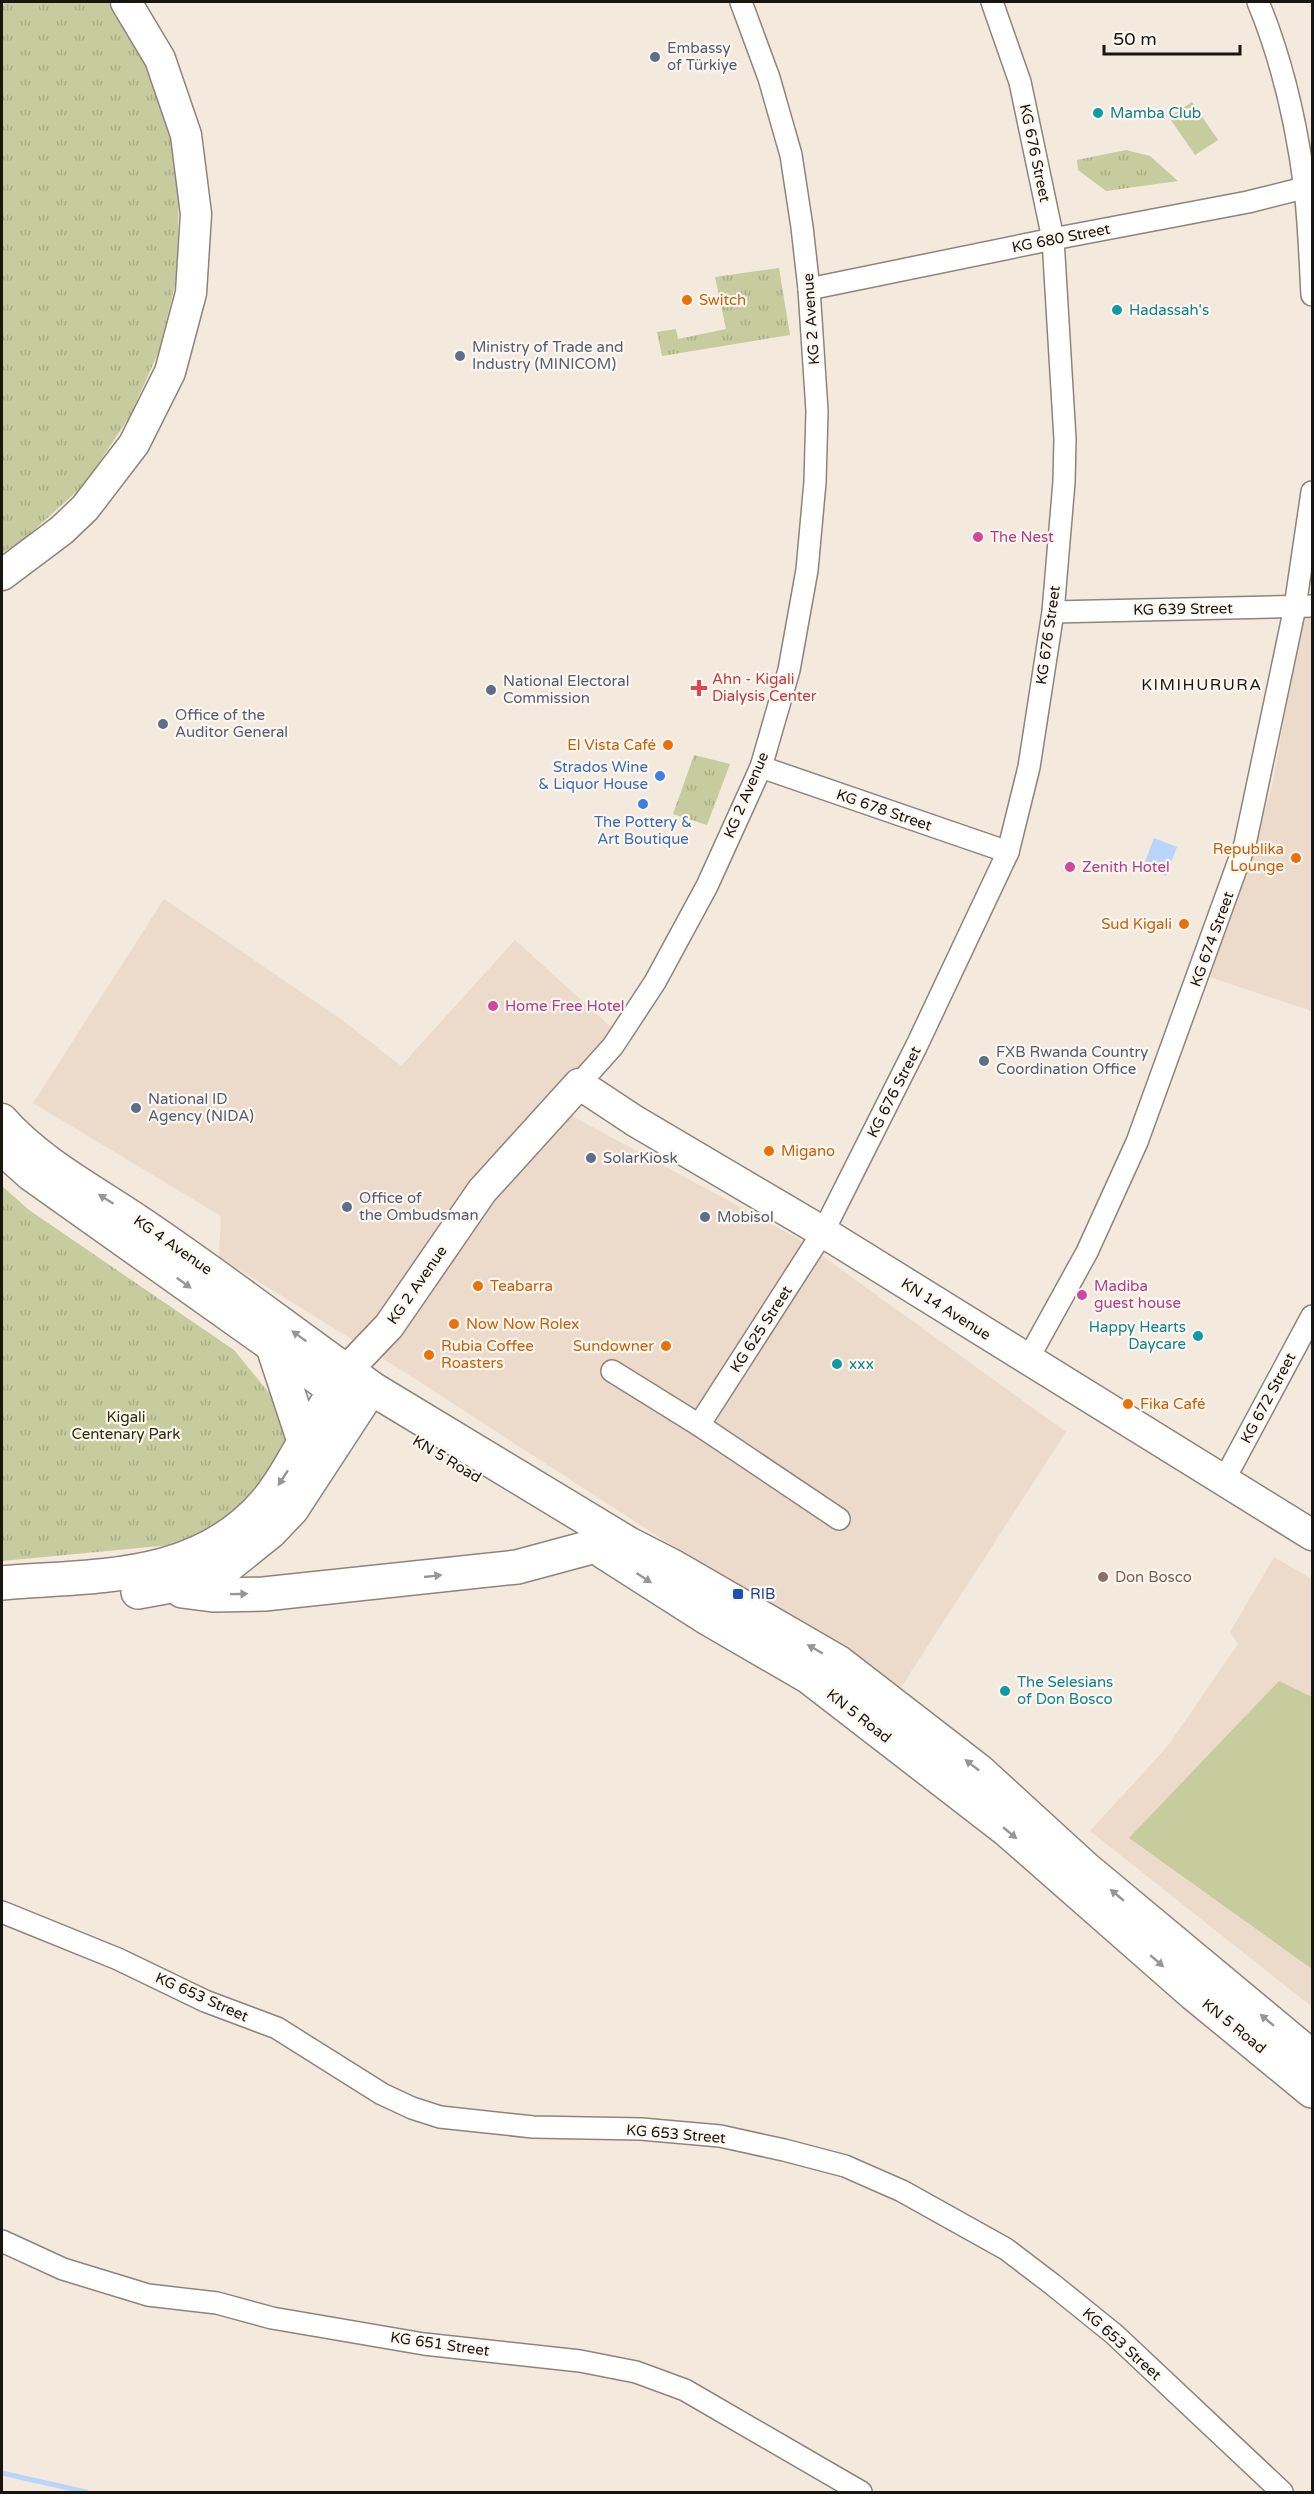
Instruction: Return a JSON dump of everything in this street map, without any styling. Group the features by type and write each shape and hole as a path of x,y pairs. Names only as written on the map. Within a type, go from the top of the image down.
{"main road":[{"path":"2,575 70,523 85,508 134,444 170,372 191,293 196,214 186,135 160,59 126,2"},
{"name":"KN 14 Avenue","path":"579,1084 635,1121 823,1232 1312,1535"},
{"name":"KG 2 Avenue","path":"353,1389 389,1326 482,1191 579,1084"},
{"name":"KG 4 Avenue","path":"2,1119 42,1156 154,1246 274,1350 353,1389"},
{"name":"KG 4 Avenue","path":"2,1150 30,1175 154,1246 353,1389"},
{"path":"274,1350 304,1441"},
{"path":"2,1583 109,1576 167,1566 206,1549 241,1526 265,1504 285,1477 304,1441 353,1389"},
{"path":"2,1602 110,1595 160,1589 198,1581 219,1573 270,1532 292,1509 353,1389"},
{"name":"KN 5 Road","path":"353,1389 719,1625 809,1677 1007,1830 1185,1986 1312,2091"},
{"name":"KN 5 Road","path":"353,1389 674,1567 838,1662 979,1771 1085,1868 1312,2057"},
{"path":"160,1589 213,1594 264,1594 517,1567 595,1546"}],"street":[{"name":"KG 2 Avenue","path":"579,1084 613,1046 655,982 707,885 761,767 789,670 807,570 815,482 817,411 809,289 791,155 769,78 741,2"},
{"name":"KG 676 Street","path":"823,1232 917,1045 1008,852 1029,767 1053,612 1064,482 1065,439 1053,239 1020,82 992,2"},
{"path":"1258,2 1279,62 1309,187 1312,294"},
{"name":"KG 680 Street","path":"809,289 1248,202 1309,187"},
{"name":"KG 674 Street","path":"1028,1359 1087,1252 1137,1142 1245,844 1304,606 1312,492"},
{"name":"KG 639 Street","path":"1053,612 1304,606"},
{"name":"KG 678 Street","path":"761,767 1008,852"},
{"name":"KG 625 Street","path":"699,1425 823,1232"},
{"name":"KG 672 Street","path":"1224,1480 1312,1316"},
{"path":"612,1371 699,1425 839,1519"},
{"name":"KG 653 Street","path":"2,1912 118,1959 205,2001 277,2028 382,2094 428,2113 441,2117 534,2127 641,2129 720,2136 845,2166 902,2191 1006,2249 1052,2284 1114,2334 1282,2493"},
{"name":"KG 651 Street","path":"2,2241 63,2269 148,2295 217,2303 272,2318 424,2344 580,2361 636,2372 685,2390 861,2493"}],"shaded area":[{"path":"1302,617 1312,617 1312,1011 1210,977 1272,787"},
{"path":"164,899 341,1019 401,1066 515,940 612,1028 550,1104 799,1239 1066,1432 898,1692 406,1373 219,1257 221,1216 33,1103"},
{"path":"1274,1557 1312,1579 1312,2007 1090,1831 1167,1747 1238,1644 1230,1632"}],"green space":[{"path":"2,2 108,2 132,33 164,103 179,186 177,277 159,351 130,416 84,485 24,539 2,553"},
{"path":"1192,102 1218,140 1195,155 1169,117"},
{"path":"1126,150 1150,156 1178,181 1106,191 1078,170 1077,160"},
{"path":"779,268 790,335 662,356 657,332 676,329 678,339 726,329 715,277"},
{"path":"694,755 730,764 707,825 673,814"},
{"name":"Kigali Centenary Park","path":"2,1186 29,1210 234,1350 278,1404 292,1442 241,1513 181,1544 2,1561"},
{"path":"1279,1681 1312,1697 1312,1969 1129,1838"}],"water":[{"path":"1154,838 1177,847 1166,876 1143,867"}],"waterway":[{"path":"2,2473 86,2492"}],"place":[{"name":"Embassy of Türkiye","path":"655,57"},
{"name":"Mamba Club","path":"1098,113"},
{"name":"Switch","path":"687,300"},
{"name":"Hadassah's","path":"1117,310"},
{"name":"Ministry of Trade and Industry (MINICOM)","path":"460,356"},
{"name":"The Nest","path":"978,537"},
{"name":"Ahn - Kigali Dialysis Center","path":"699,688"},
{"name":"National Electoral Commission","path":"491,690"},
{"name":"Office of the Auditor General","path":"163,724"},
{"name":"El Vista Café","path":"668,745"},
{"name":"Strados Wine & Liquor House","path":"660,776"},
{"name":"The Pottery & Art Boutique","path":"643,804"},
{"name":"Republika Lounge","path":"1296,858"},
{"name":"Zenith Hotel","path":"1070,867"},
{"name":"Sud Kigali","path":"1184,924"},
{"name":"Home Free Hotel","path":"493,1006"},
{"name":"FXB Rwanda Country Coordination Office","path":"984,1061"},
{"name":"National ID Agency (NIDA)","path":"136,1108"},
{"name":"Migano","path":"769,1151"},
{"name":"SolarKiosk","path":"591,1158"},
{"name":"Office of the Ombudsman","path":"347,1207"},
{"name":"Mobisol","path":"705,1217"},
{"name":"Teabarra","path":"478,1286"},
{"name":"Madiba guest house","path":"1082,1295"},
{"name":"Now Now Rolex","path":"454,1324"},
{"name":"Happy Hearts Daycare","path":"1198,1336"},
{"name":"Sundowner","path":"666,1346"},
{"name":"Rubia Coffee Roasters","path":"429,1355"},
{"name":"xxx","path":"837,1364"},
{"name":"Fika Café","path":"1128,1404"},
{"name":"Don Bosco","path":"1103,1577"},
{"name":"RIB","path":"738,1594"},
{"name":"The Selesians of Don Bosco","path":"1005,1691"}],"district":[{"name":"KIMIHURURA","path":"1202,684"}]}
